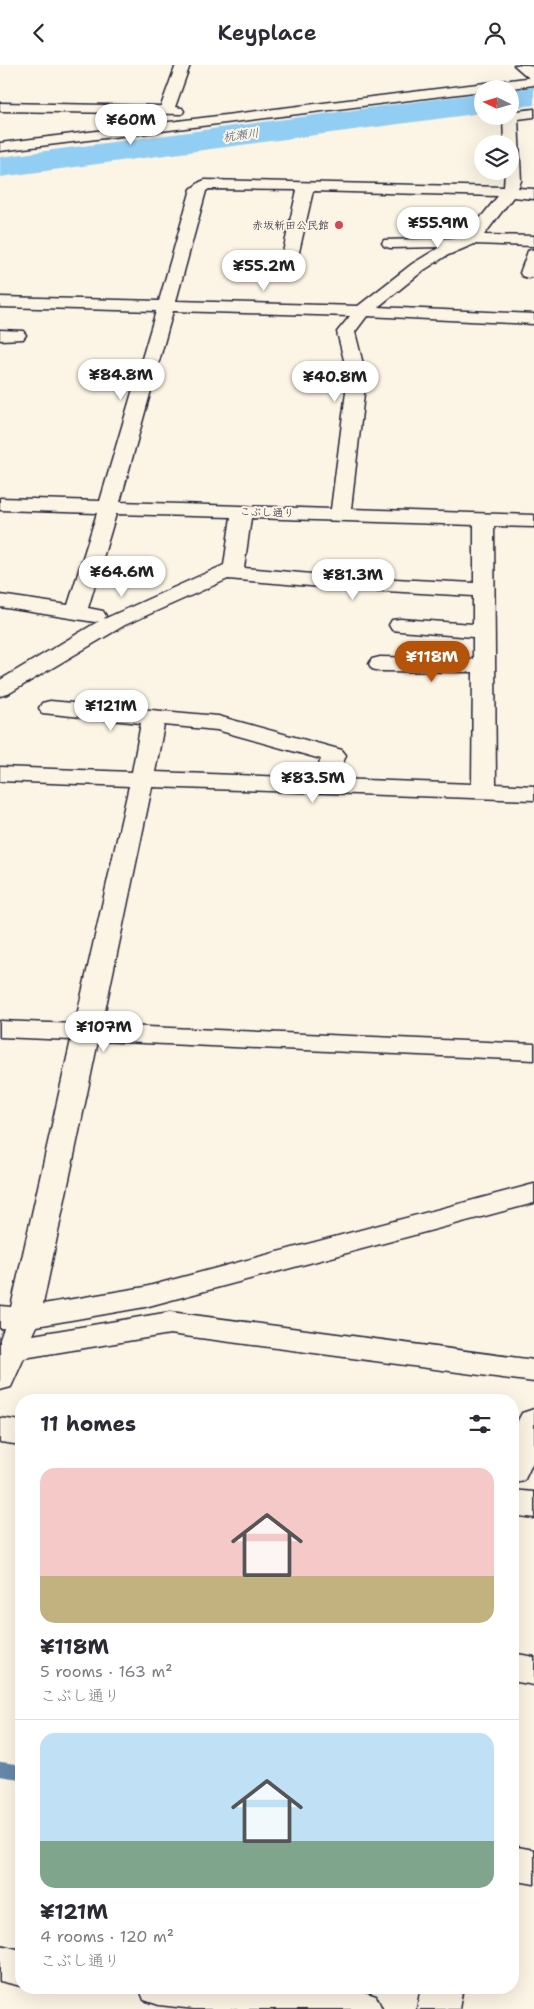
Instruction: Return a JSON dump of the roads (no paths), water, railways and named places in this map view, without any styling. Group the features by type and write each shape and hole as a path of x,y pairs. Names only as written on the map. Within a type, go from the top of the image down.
{"street":[{"path":"166,111 183,65"},
{"path":"521,65 534,75"},
{"path":"489,72 498,80"},
{"path":"519,84 534,81"},
{"path":"0,147 474,91"},
{"path":"0,107 240,113 258,116"},
{"path":"519,113 534,115"},
{"path":"340,514 357,375 346,332 362,311 418,267 440,253 470,239 510,191 513,181 511,125"},
{"path":"76,613 199,189 203,181 306,186 510,191 534,194"},
{"path":"290,252 306,186"},
{"path":"405,231 470,239"},
{"path":"390,243 470,239 534,241"},
{"path":"528,273 534,253"},
{"path":"0,302 362,311 534,319"},
{"name":"こぶし通り","path":"0,504 534,521"},
{"path":"0,689 117,620 234,568 242,512"},
{"path":"484,520 484,791"},
{"path":"224,572 334,582 484,590"},
{"path":"0,601 117,620"},
{"path":"400,625 484,631"},
{"path":"380,664 485,666"},
{"path":"50,708 218,723 334,755 323,785"},
{"path":"0,1379 12,1349 12,1318 87,1032 154,717"},
{"path":"0,774 534,793"},
{"path":"0,1029 534,1052"},
{"path":"12,1318 145,1297 534,1193"},
{"path":"12,1349 170,1323 534,1371"},
{"path":"519,1456 534,1421"},
{"path":"0,1430 15,1432"},
{"path":"519,1502 534,1505"},
{"path":"519,1668 534,1671"},
{"path":"519,1864 534,1867"},
{"path":"0,1963 15,1967"},
{"path":"223,1994 361,2009"},
{"path":"438,2009 441,1994"}],"waterway":[{"name":"杭瀬川","path":"519,98 534,96"},
{"name":"杭瀬川","path":"0,167 474,104"},
{"path":"0,1769 15,1771"}],"place":[{"name":"赤坂新田公民館","path":"339,225"}]}
